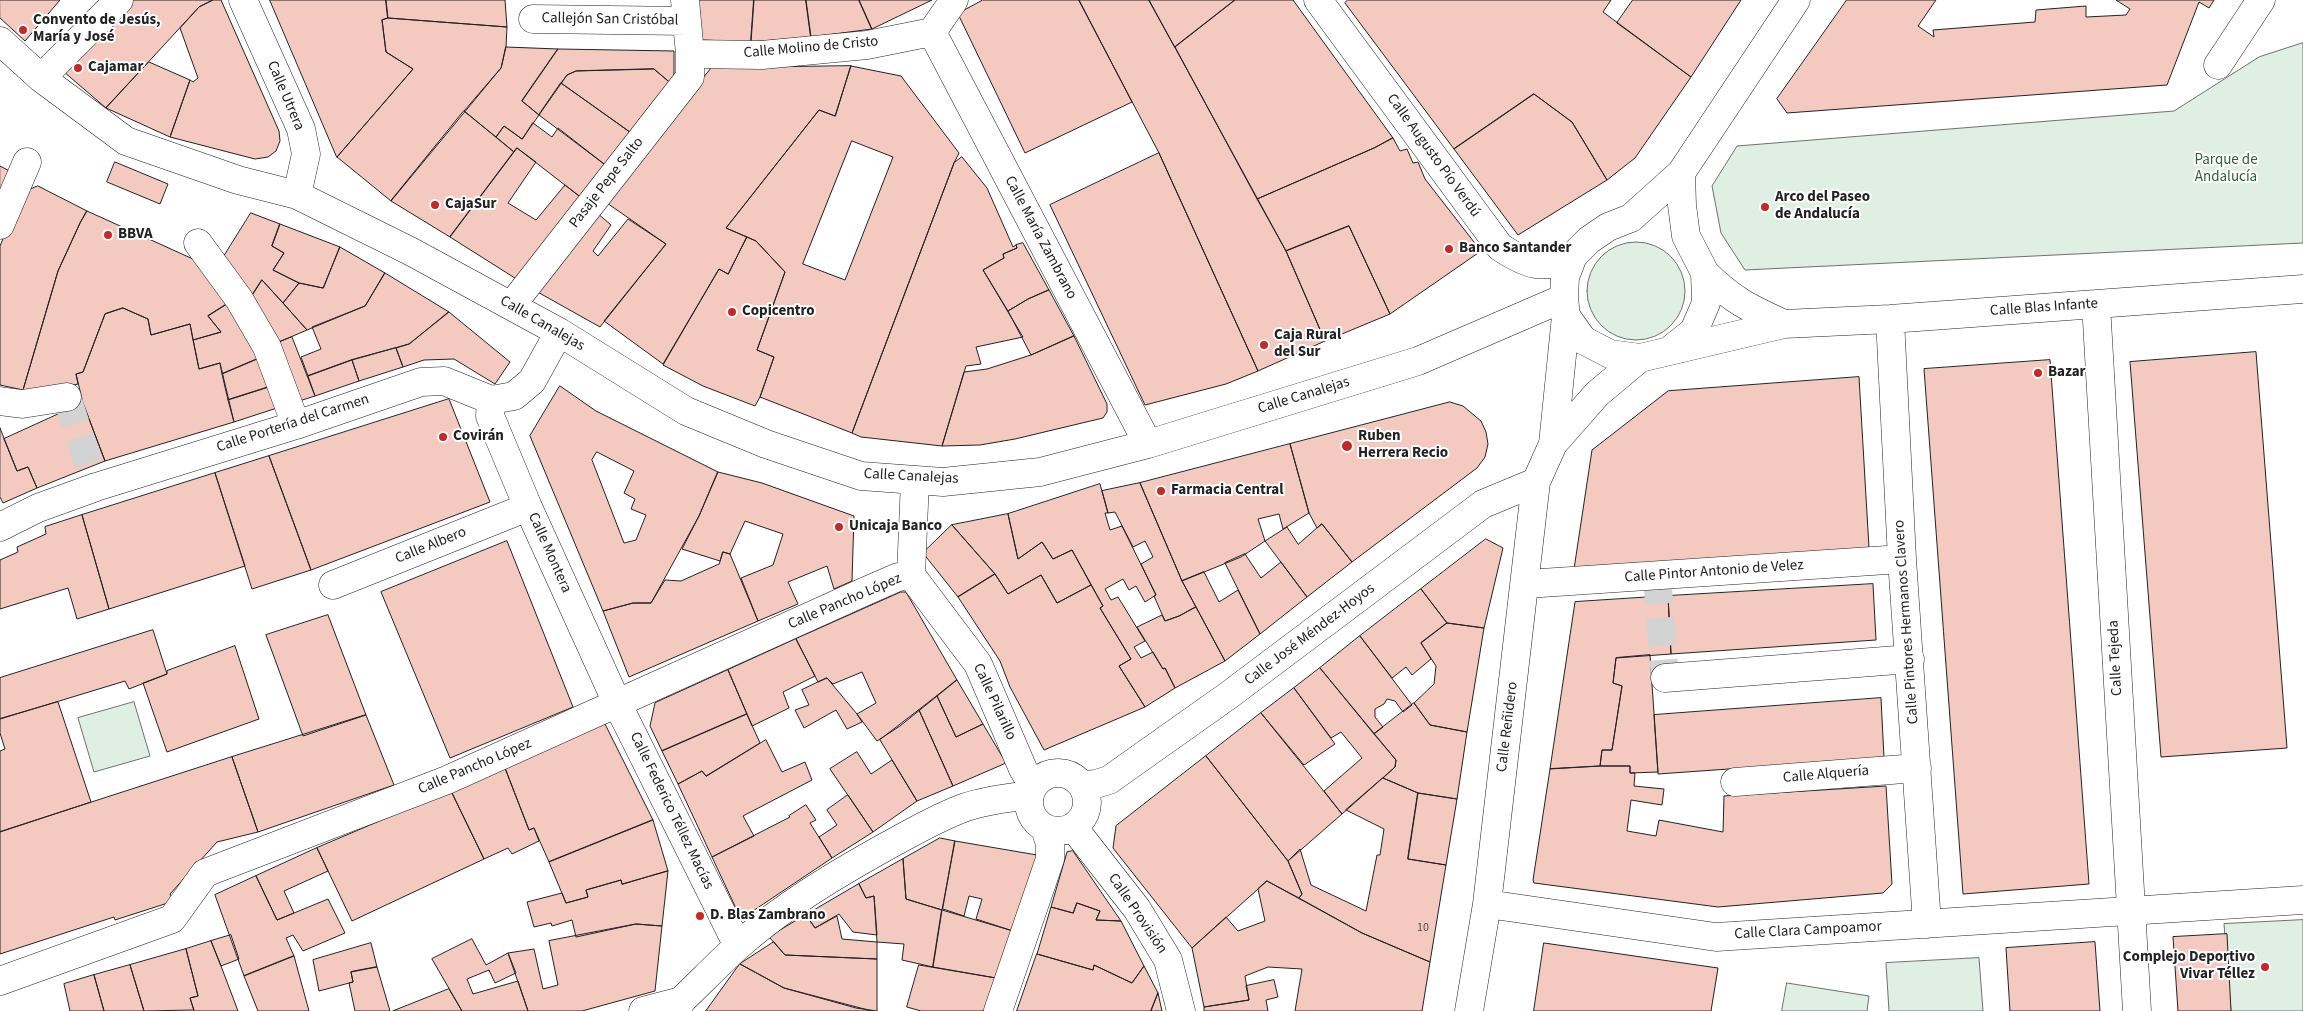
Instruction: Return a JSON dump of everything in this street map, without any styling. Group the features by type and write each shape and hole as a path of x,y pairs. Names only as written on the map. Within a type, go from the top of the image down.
{"street":[{"path":"41,78 120,0"},
{"name":"Calle Utrera","path":"243,0 301,129 306,154 297,195"},
{"path":"932,32 954,0"},
{"name":"Calle Augusto Pío Verdú","path":"1318,0 1500,247 1515,257 1534,264 1556,265 1574,256"},
{"path":"1681,173 1682,205 1686,236 1705,273 1706,303 1694,331 1666,353 1640,358 1610,354 1583,340 1565,307 1565,277 1574,256 1589,240 1608,226 1631,218 1681,173 1796,0"},
{"path":"2218,65 2261,0"},
{"name":"Callejón San Cristóbal","path":"533,19 686,11"},
{"name":"Pasaje Pepe Salto","path":"511,306 690,77 686,11"},
{"name":"Calle Molino de Cristo","path":"690,54 762,55 867,45 932,32"},
{"name":"Calle María Zambrano","path":"932,32 1148,444"},
{"name":"Calle Canalejas","path":"0,41 41,78 126,141 238,180 297,195 410,251 559,332 686,410 766,444 862,476 943,482 1040,472 1148,444 1418,361 1565,307"},
{"path":"0,225 27,162"},
{"path":"1631,218 1663,220 1686,236"},
{"path":"198,243 239,299 267,347 296,424"},
{"name":"Calle Blas Infante","path":"1705,273 1722,290 1743,306 1784,324"},
{"name":"Calle Blas Infante","path":"1666,353 1784,324 1890,319 2303,289"},
{"name":"Calle Tejeda","path":"2096,304 2137,1011"},
{"name":"Calle Reñidero","path":"1470,1011 1487,904 1526,584 1536,482 1552,444 1565,307"},
{"name":"Calle Pintores Hermanos Clavero","path":"1890,319 1902,559 1927,924"},
{"path":"491,400 514,396 532,381 559,332"},
{"name":"Calle Reñidero","path":"1552,444 1597,394 1640,358"},
{"name":"Calle Portería del Carmen","path":"0,527 46,505 421,382 444,381 491,400"},
{"path":"0,401 22,404 67,396"},
{"name":"Calle Montera","path":"491,400 490,416 528,507 617,703"},
{"path":"911,575 915,480"},
{"name":"Calle José Méndez-Hoyos","path":"1083,785 1096,784 1117,774 1236,690 1483,504 1536,482"},
{"name":"Calle Albero","path":"333,585 528,507"},
{"name":"Calle Pintor Antonio de Velez","path":"1526,584 1902,559"},
{"name":"Calle Pancho López","path":"0,981 172,919 205,873 447,780 866,591 898,577 911,575"},
{"name":"Calle Pilarillo","path":"911,575 978,664 1031,791"},
{"path":"1665,678 1910,658"},
{"name":"Calle Federico Téllez Macías","path":"617,703 738,946"},
{"name":"Calle Alquería","path":"1735,782 1917,768"},
{"path":"1058,772 1068,774 1083,785 1087,793 1088,803 1081,821 1073,827 1055,831 1045,828 1037,822 1029,805 1031,791 1040,779 1048,774 1058,772"},
{"path":"643,1011 679,1006 738,946 806,895 928,824 966,807 1031,791"},
{"name":"Calle Provisión","path":"1073,827 1137,909 1168,960 1181,1011"},
{"path":"998,1011 1050,859 1050,844 1045,828"},
{"name":"Calle Clara Campoamor","path":"1487,904 1716,937 2303,900"}],"green space":[{"name":"Parque de Andalucía","path":"2303,43 2303,243 1745,270 1721,233 1712,186 1737,146 2174,111 2259,57"},
{"path":"1636,242 1655,246 1671,256 1681,272 1685,291 1681,310 1671,326 1655,336 1636,340 1617,336 1601,326 1591,310 1587,291 1591,272 1601,256 1617,246"},
{"path":"134,702 150,756 94,772 78,718"},
{"name":"Complejo Deportivo Vivar Téllez","path":"2303,920 2303,1011 2231,1011 2224,924"},
{"path":"1979,958 1983,1011 1889,1011 1886,963"},
{"path":"1787,983 1869,996 1867,1011 1782,1011"}],"building":[{"name":"Convento de Jesús, María y José","path":"0,0 60,0 25,41 0,18"},
{"path":"134,0 213,0 199,7 106,108 63,71"},
{"path":"213,0 221,0 279,131 280,141 276,151 268,157 255,159 170,137 190,80 193,82 198,78 180,28 199,7"},
{"path":"270,0 386,0 388,18 382,20 386,52 413,69 337,157"},
{"path":"386,0 505,0 507,27 388,18"},
{"path":"698,0 754,0 751,42 702,40"},
{"path":"754,0 806,0 811,37 751,42"},
{"path":"806,0 859,0 872,29 811,37"},
{"path":"859,0 932,0 872,29"},
{"path":"983,0 1079,0 1132,102 1025,153 959,16 961,12"},
{"path":"1079,0 1149,0 1286,251 1325,341 1258,371 1159,153"},
{"path":"1149,0 1235,0 1175,47"},
{"path":"1235,0 1293,0 1393,138 1257,199 1175,47"},
{"path":"1348,0 1611,0 1603,12 1691,77 1635,158 1607,180 1572,122 1534,94 1454,149 1345,3"},
{"path":"1633,0 1741,0 1691,77 1617,23"},
{"path":"1847,0 1936,0 1918,26 1934,37 1933,30 2035,22 2036,10 2086,6 2086,17 2126,15 2130,9 2116,0 2214,0 2209,8 2199,2 2167,85 1787,113 1777,99"},
{"path":"388,18 507,27 506,47 501,68 391,201 337,157 413,69 386,52 382,20"},
{"path":"506,47 558,49 522,101 539,115 522,139 504,126 496,137 464,111 501,68"},
{"path":"558,49 674,51 674,86 654,69 576,71 567,75 539,115 522,101"},
{"path":"149,62 190,80 170,137 106,108"},
{"path":"851,66 901,76 959,153 852,433 760,397 774,357 757,350 785,272 756,241 726,228 819,110 835,116","holes":["852,141 893,157 845,280 803,264"]},
{"path":"851,66 835,116 819,110 726,228 747,237 728,274 719,269 663,364 604,321 666,244 604,201 711,68"},
{"path":"654,69 674,86 634,135 561,83 567,75 576,71"},
{"path":"561,83 634,135 608,167 539,115"},
{"path":"1534,94 1572,122 1607,180 1518,235 1454,149"},
{"path":"464,111 514,152 450,237 391,201"},
{"path":"533,123 552,137 558,128 608,167 583,199 517,148 514,152 496,137 504,126 522,139"},
{"path":"1393,138 1400,151 1407,149 1413,163 1418,162 1425,179 1481,251 1390,314 1349,226 1286,251 1257,199"},
{"path":"517,148 536,162 508,203 536,220 565,185 583,199 518,280 450,237"},
{"path":"1159,153 1258,371 1226,384 1145,405 1050,205"},
{"path":"962,157 987,188 1013,247 1016,245 1017,248 1003,254 1004,258 983,270 1023,337 976,347 981,364 966,366 942,446 861,437 852,433 954,163"},
{"path":"115,162 168,184 160,204 107,182"},
{"path":"0,166 19,176 0,221"},
{"path":"38,186 87,211 58,271 23,390 0,385 0,246 22,193"},
{"path":"87,211 193,259 227,304 208,316 221,332 193,340 190,324 151,335 148,319 123,308 105,314 83,372 76,374 78,384 42,393 23,390 58,271"},
{"path":"596,212 611,225 593,251 598,256 628,219 666,244 600,327 534,290"},
{"path":"251,213 280,224 272,246 284,253 273,270 299,283 283,303 262,280 251,297 221,261"},
{"path":"280,224 340,247 323,288 299,283 273,270 284,253 272,246"},
{"path":"1349,226 1390,314 1325,341 1286,251"},
{"name":"Copicentro","path":"747,237 756,241 785,272 757,350 774,357 755,406 703,386 663,365 719,269 728,274"},
{"path":"1023,243 1049,290 1028,299 1008,311 983,270 1004,258 1003,254 1017,248 1016,245"},
{"path":"340,247 385,273 365,306 307,330 283,303 299,283 323,288"},
{"path":"385,273 449,312 409,344 352,360 308,376 301,357 321,349 312,327 365,306"},
{"path":"262,280 307,330 272,345 251,297"},
{"path":"1049,290 1074,336 1031,355 1008,311 1028,299"},
{"path":"227,304 262,357 222,374 220,363 199,369 193,340 221,332 208,316"},
{"path":"123,308 148,319 151,335 190,324 199,369 220,363 234,422 105,461 83,403 76,374 83,372 105,314"},
{"path":"449,312 510,362 495,384 454,359 424,360 403,367 396,348 409,344"},
{"path":"1074,336 1107,404 1107,412 1103,418 1015,439 980,445 942,446 964,372 987,369 1031,355"},
{"path":"292,337 315,396 296,402 272,345"},
{"path":"396,348 403,367 359,381 352,360"},
{"path":"2256,352 2287,748 2161,757 2130,362"},
{"path":"262,357 272,386 228,400 222,374"},
{"path":"352,360 359,381 315,396 308,376"},
{"path":"2050,360 2089,884 1963,894 1924,369"},
{"path":"1859,377 1869,548 1574,569 1592,450 1668,391"},
{"path":"272,386 280,407 234,422 228,400"},
{"path":"560,386 596,411 718,472 699,516 651,603 633,603 603,611 530,436","holes":["597,452 634,471 624,493 635,499 631,509 646,515 636,540 624,543 592,460"]},
{"path":"449,399 490,502 311,570 269,456"},
{"path":"1450,402 1463,406 1481,421 1486,432 1488,444 1485,457 1477,468 1352,562 1322,524 1317,528 1309,513 1290,444"},
{"path":"83,403 105,461 37,488 28,467 17,471 4,439"},
{"path":"0,428 17,471 28,467 37,488 3,503 0,497"},
{"path":"1290,444 1309,513 1283,529 1279,514 1258,519 1265,541 1241,557 1182,581 1140,483"},
{"path":"269,456 311,570 252,589 215,473"},
{"path":"718,472 762,483 854,516 852,581 834,589 827,566 788,582 798,604 758,621 741,578 773,565 783,534 745,521 730,554 723,552 720,561 682,549"},
{"path":"215,473 245,566 109,609 82,515"},
{"path":"1140,483 1182,581 1196,607 1165,621 1154,596 1156,595 1141,564 1153,557 1145,541 1133,547 1115,512 1108,513 1102,491"},
{"path":"1100,484 1108,513 1105,513 1110,530 1122,526 1156,595 1145,602 1136,586 1129,590 1123,579 1105,589 1111,600 1118,597 1145,641 1134,647 1141,658 1153,652 1163,669 1165,668 1175,688 1145,707 1119,666 1131,659 1100,608 1103,606 1072,550 1053,559 1042,542 1018,559 1008,514"},
{"path":"1008,514 1018,559 1042,542 1053,559 1072,550 1091,585 1057,603 1041,575 1008,594 995,574 952,525"},
{"path":"82,515 109,609 77,619 68,588 0,609 0,560 18,552 17,547 46,534 45,527"},
{"path":"1322,524 1352,562 1307,597 1265,541 1287,527 1298,544"},
{"path":"952,525 995,574 958,597 923,553"},
{"path":"1486,539 1503,548 1484,628 1447,623 1421,589"},
{"path":"507,541 573,707 450,758 381,592"},
{"path":"723,552 730,554 758,621 629,677 603,611 633,603 651,603 665,580 681,581 719,564"},
{"path":"1245,554 1261,578 1281,562 1307,597 1260,634 1225,563"},
{"path":"1204,572 1219,602 1238,590 1260,634 1225,661 1182,581"},
{"path":"995,574 1008,594 1041,575 1057,603 1091,585 1103,606 1100,608 1131,659 1119,666 1145,707 1044,750 1010,687 1000,661 958,597"},
{"path":"1873,584 1876,640 1671,654 1668,596"},
{"path":"1421,589 1447,623 1421,643 1431,659 1412,675 1406,667 1392,678 1360,636"},
{"path":"901,592 906,592 957,680 900,726 877,741 857,714 876,703 862,672 833,684 827,678 818,682 796,639"},
{"path":"1668,596 1671,654 1616,658 1613,683 1622,686 1612,750 1602,750 1600,766 1550,769 1575,602"},
{"path":"1196,607 1225,661 1175,688 1165,668 1163,669 1137,627 1162,615 1165,621"},
{"path":"328,615 366,715 303,736 266,635"},
{"path":"1447,623 1484,628 1467,732 1430,725 1414,703 1434,684 1436,666 1421,643"},
{"path":"153,630 167,674 129,689 125,681 0,719 0,678"},
{"path":"1360,636 1412,705 1403,712 1395,701 1387,699 1384,704 1375,709 1375,717 1383,727 1374,734 1320,668"},
{"path":"796,639 815,676 783,692 789,708 752,726 728,670"},
{"path":"235,646 259,719 167,752 143,683 167,674 167,671"},
{"path":"1650,655 1658,772 1630,773 1630,766 1600,766 1602,750 1612,750 1622,686 1613,683 1616,658"},
{"path":"1320,668 1396,760 1395,767 1342,814 1324,791 1362,758 1341,732 1331,738 1294,688"},
{"path":"728,670 747,714 662,751 650,726 655,703"},
{"path":"827,678 862,722 847,729 836,710 804,728 795,710 809,705 802,690"},
{"path":"957,680 983,724 956,737 937,696"},
{"path":"1294,688 1335,744 1304,765 1261,713"},
{"path":"937,696 956,737 983,724 1006,763 953,786 919,710"},
{"path":"1881,698 1884,758 1658,774 1654,715"},
{"path":"58,702 91,802 0,832 0,751 5,749 0,733 0,719"},
{"path":"1414,703 1430,725 1467,732 1457,799 1418,793 1383,778 1395,767 1396,760 1374,734"},
{"path":"919,710 953,786 917,801 880,740"},
{"path":"1261,713 1342,814 1288,861 1206,756"},
{"path":"747,714 760,743 706,776 702,771 678,784 662,751"},
{"path":"366,715 394,785 258,832 232,757"},
{"path":"605,724 653,820 549,862 534,828 529,830 505,768"},
{"path":"766,740 782,772 805,762 812,780 743,816 754,836 712,857 678,784 702,771 706,776"},
{"path":"857,752 871,774 892,760 917,801 873,832 830,769"},
{"path":"1206,756 1288,861 1302,894 1299,898 1267,881 1192,948 1113,848 1116,826"},
{"path":"232,757 258,832 217,842 170,894 174,901 115,920 114,917 0,954 0,832"},
{"path":"1630,766 1630,773 1635,773 1634,786 1664,789 1662,805 1631,800 1627,831 1656,836 1659,820 1723,832 1724,796 1886,786 1892,884 1883,893 1718,907 1534,883 1550,769"},
{"path":"505,768 529,830 534,828 539,841 512,854 508,848 484,859 451,791"},
{"path":"1383,778 1418,793 1408,859 1446,865 1430,962 1362,933 1299,898 1302,894 1288,861 1300,849 1311,885 1366,911 1377,855 1380,855 1384,829 1346,810"},
{"path":"451,791 484,859 352,921 317,848"},
{"path":"1418,793 1457,799 1446,865 1408,859"},
{"path":"848,795 873,832 832,858 819,837 837,825 827,810"},
{"path":"806,805 816,820 810,823 832,858 741,919 712,857 790,817"},
{"path":"653,820 668,871 622,884 621,880 586,890 588,897 566,903 549,862"},
{"path":"940,838 955,841 942,910 906,899 903,859"},
{"path":"955,841 1037,855 1013,931 976,919 982,899 969,896 964,916 943,909"},
{"path":"317,848 328,871 284,891 294,913 277,920 256,876"},
{"path":"1073,851 1121,921 1096,920 1100,911 1077,903 1073,913 1051,907 1067,852"},
{"path":"903,859 906,899 942,910 933,967 902,960 904,944 877,942 874,896 866,898 859,884"},
{"path":"668,871 662,926 636,924 576,937 572,920 552,926 551,923 534,927 527,902 562,893 566,903 588,897 586,890 621,880 622,884"},
{"path":"256,876 277,920 328,899 345,933 303,951 293,935 286,938 294,956 244,976 215,895"},
{"path":"1267,881 1362,933 1430,962 1422,1011 1295,1011 1302,969 1268,967 1245,976 1249,1000 1204,1007 1192,948 1226,917 1238,931 1265,921 1258,889"},
{"path":"859,884 866,898 874,896 877,935 853,932 839,914 815,928 806,915"},
{"path":"1077,903 1100,911 1096,920 1121,921 1144,966 1132,983 1094,965 1093,970 1037,954 1051,907 1073,913"},
{"path":"942,910 1013,931 996,978 933,967"},
{"path":"806,915 815,928 837,916 842,939 877,942 877,959 785,955 769,937"},
{"path":"636,924 662,926 655,991 582,1011 528,1011 508,953 534,949 543,989 558,985 549,941"},
{"path":"2227,934 2231,1011 2178,1011 2173,937"},
{"path":"231,935 239,959 221,966 211,941"},
{"path":"472,939 486,965 508,953 516,973 495,983 489,970 467,979 473,994 518,981 528,1011 462,1011 432,959"},
{"path":"211,941 238,1011 194,1011 190,998 198,996 186,949"},
{"path":"774,942 785,955 877,959 877,1011 856,1008 784,988 740,964"},
{"path":"2095,942 2100,1011 2010,1011 2006,948"},
{"path":"371,943 377,967 351,972 353,982 319,991 313,960"},
{"path":"1544,943 1718,968 1711,1011 1534,1011"},
{"path":"186,949 198,996 190,998 194,1010 144,1011 130,965"},
{"path":"1037,954 1093,970 1094,965 1132,983 1144,966 1158,993 1151,1011 1017,1011"},
{"path":"294,956 309,1011 258,1011 244,976"},
{"path":"740,964 784,988 872,1011 706,1011"},
{"path":"130,965 144,1011 104,1011 94,975"},
{"path":"919,965 996,978 985,1011 921,1011 907,1007"},
{"path":"377,967 390,1011 355,1011 349,983 353,982 351,972"},
{"path":"94,975 104,1011 70,1011 64,984"},
{"path":"1274,980 1278,997 1266,1000 1268,1011 1204,1011 1204,1007 1249,1000 1246,986"},
{"path":"449,989 462,1011 393,1011"},
{"path":"1158,993 1162,1011 1151,1011"}],"tunnel":[{"path":"67,397 96,487"},
{"path":"1657,576 1665,678"}],"place":[{"name":"Convento de Jesús, María y José","path":"23,30"},
{"name":"Cajamar","path":"78,68"},
{"name":"CajaSur","path":"435,205"},
{"name":"Arco del Paseo de Andalucía","path":"1765,207"},
{"name":"BBVA","path":"108,235"},
{"name":"Banco Santander","path":"1449,249"},
{"name":"Copicentro","path":"732,312"},
{"name":"Caja Rural del Sur","path":"1264,345"},
{"name":"Bazar","path":"2038,373"},
{"name":"Covirán","path":"443,437"},
{"name":"Ruben Herrera Recio","path":"1347,446"},
{"name":"Farmacia Central","path":"1161,491"},
{"name":"Unicaja Banco","path":"839,527"},
{"name":"D. Blas Zambrano","path":"700,916"},
{"name":"Complejo Deportivo Vivar Téllez","path":"2265,967"}]}
